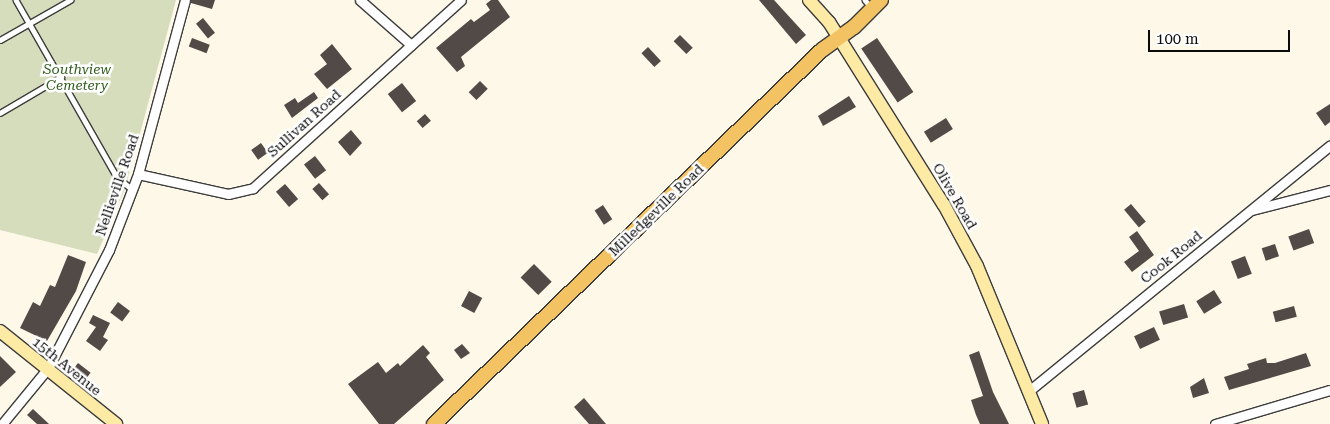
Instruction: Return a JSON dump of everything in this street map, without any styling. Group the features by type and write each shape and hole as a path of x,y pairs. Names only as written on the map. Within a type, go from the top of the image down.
{"main road":[{"name":"Milledgeville Road","path":"434,424 873,3"}],"street":[{"name":"Nellieville Road","path":"2,424 48,368 110,250 138,174 185,0"},
{"path":"360,0 411,44"},
{"name":"Sullivan Road","path":"138,174 228,194 253,188 461,0"},
{"name":"Olive Road","path":"809,0 829,22 837,38 944,205 977,266 1030,390 1042,424"},
{"name":"Cook Road","path":"1030,390 1330,145"},
{"path":"1249,210 1330,190"},
{"name":"15th Avenue","path":"0,331 116,424"},
{"path":"1215,424 1330,390"}],"lane":[{"path":"16,0 117,177 132,189"},
{"path":"0,40 70,0"},
{"path":"0,113 61,77"}],"green space":[{"name":"Southview Cemetery","path":"0,0 176,0 125,189 97,254 0,230"}],"building":[{"path":"191,0 215,0 212,9 191,3"},
{"path":"491,0 498,0 510,17 461,57 465,66 457,72 436,48 471,19 474,22 490,10 486,4"},
{"path":"759,0 774,0 806,35 796,44"},
{"path":"203,18 215,33 208,38 196,24"},
{"path":"680,35 693,48 686,54 674,41"},
{"path":"192,38 210,45 207,53 189,46"},
{"path":"877,38 913,92 898,103 861,49"},
{"path":"332,44 352,69 327,89 314,74 327,64 320,55"},
{"path":"648,47 661,61 654,67 641,53"},
{"path":"480,81 488,89 476,100 469,92"},
{"path":"402,83 416,101 402,112 388,94"},
{"path":"314,92 318,98 292,118 284,105 295,98 298,103"},
{"path":"849,96 856,107 823,126 818,116"},
{"path":"1330,104 1330,122 1325,126 1316,113"},
{"path":"425,114 431,121 423,128 417,121"},
{"path":"946,118 953,129 931,143 924,132"},
{"path":"351,130 362,143 350,156 338,142"},
{"path":"261,143 268,153 258,160 251,150"},
{"path":"315,156 326,170 315,179 304,165"},
{"path":"319,183 329,194 322,200 312,189"},
{"path":"285,184 298,199 289,207 276,192"},
{"path":"1131,204 1146,222 1139,227 1124,210"},
{"path":"603,205 612,219 604,225 595,210"},
{"path":"1309,229 1314,243 1293,251 1288,237"},
{"path":"1137,231 1154,255 1132,272 1124,262 1139,251 1129,237"},
{"path":"1275,244 1279,256 1266,261 1262,248"},
{"path":"68,255 86,262 76,291 47,341 20,328 33,302 40,306 50,285 55,287"},
{"path":"1245,256 1252,274 1238,279 1231,261"},
{"path":"534,264 552,282 538,295 521,277"},
{"path":"1214,290 1222,303 1204,314 1196,301"},
{"path":"469,291 482,298 474,313 461,306"},
{"path":"118,302 130,311 122,321 110,312"},
{"path":"1184,304 1188,317 1163,325 1159,312"},
{"path":"1294,306 1297,317 1276,322 1273,312"},
{"path":"93,315 110,323 103,337 108,340 100,351 86,341 96,327 89,323"},
{"path":"1154,327 1160,340 1140,349 1134,336"},
{"path":"462,344 470,353 461,359 454,350"},
{"path":"423,345 430,353 426,357 444,380 394,424 379,424 348,384 378,362 386,373 398,363 400,366"},
{"path":"979,351 993,392 1009,424 980,424 976,415 971,400 983,396 969,355"},
{"path":"1306,353 1311,366 1229,390 1224,377 1249,369 1247,364 1266,358 1267,363 1275,363"},
{"path":"0,356 16,372 0,387"},
{"path":"78,363 91,373 84,382 71,372"},
{"path":"1204,378 1209,393 1193,398 1190,387"},
{"path":"1084,390 1088,404 1077,408 1072,393"},
{"path":"584,398 606,424 589,424 574,407"},
{"path":"33,409 49,424 37,424 27,415"}]}
